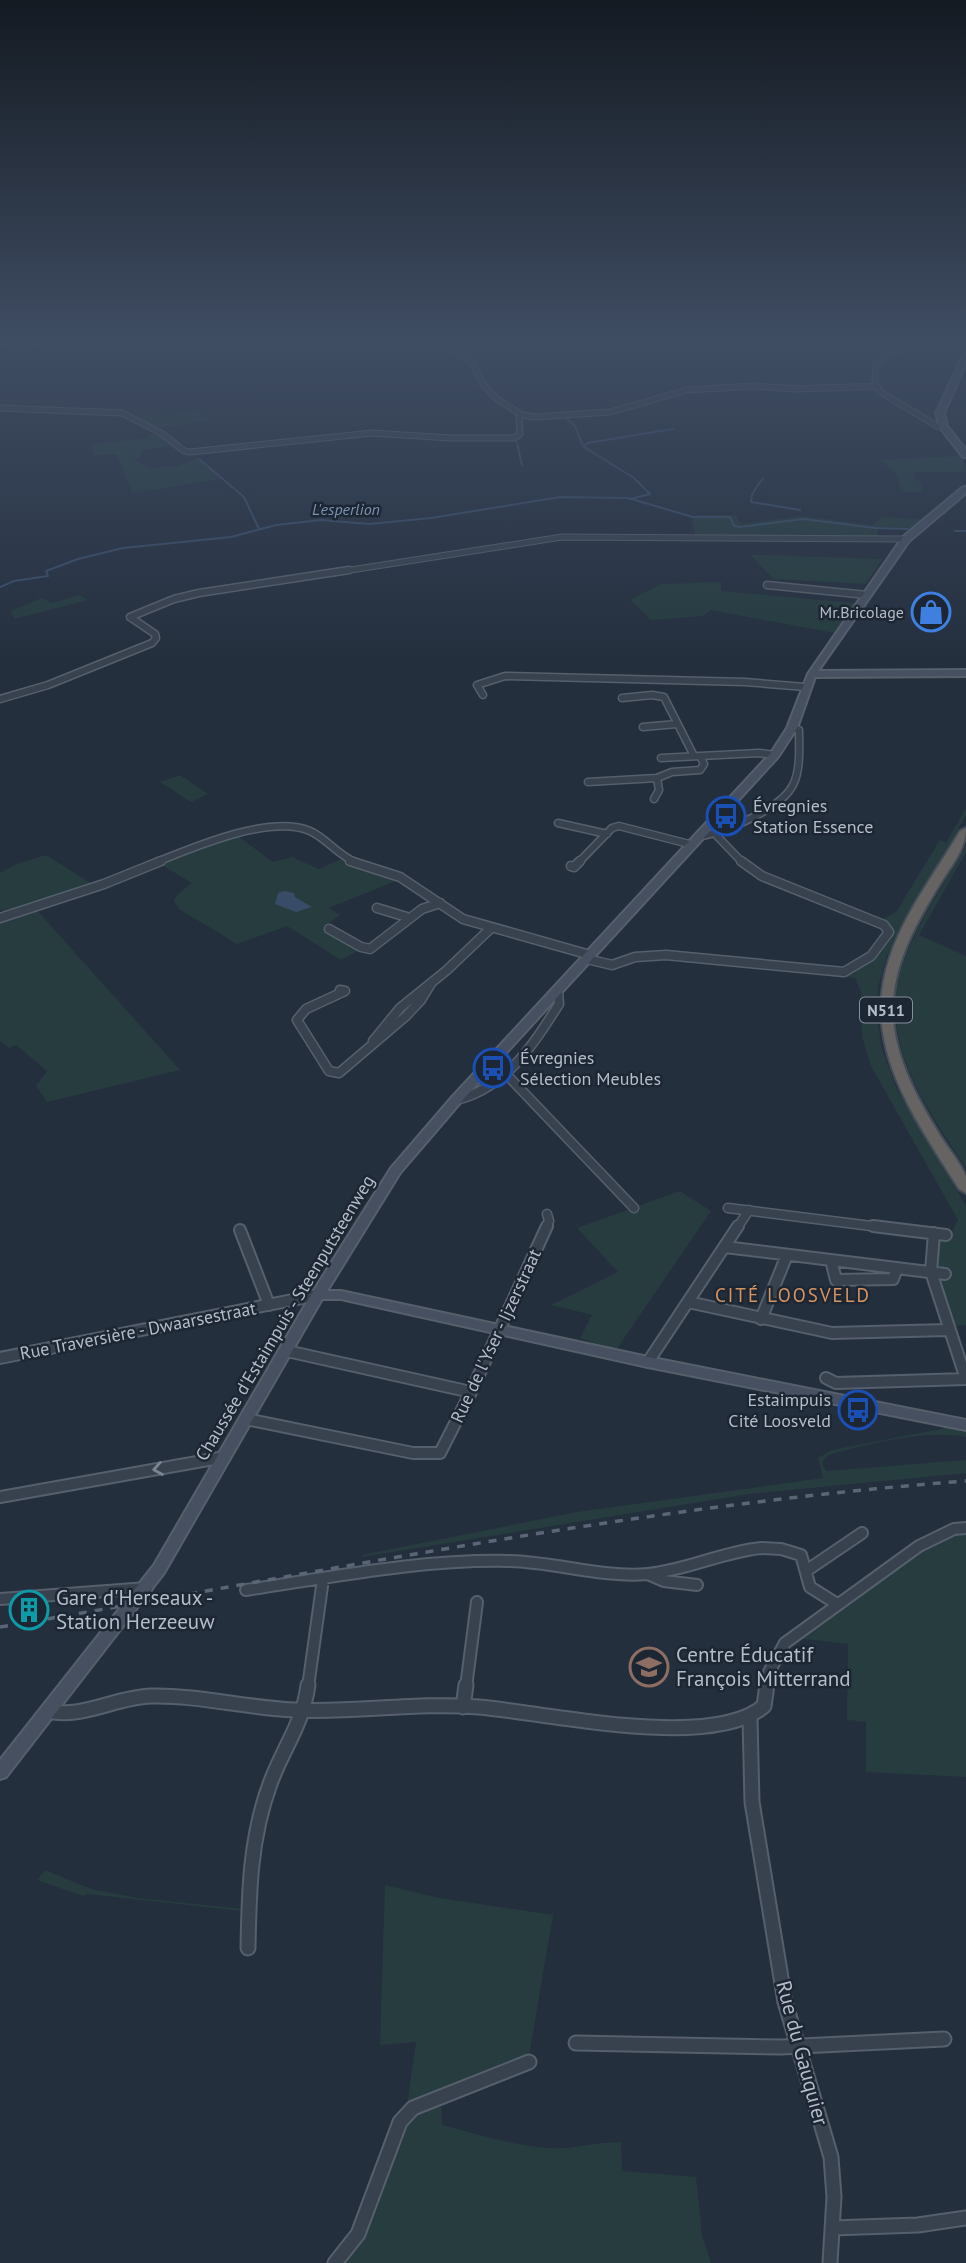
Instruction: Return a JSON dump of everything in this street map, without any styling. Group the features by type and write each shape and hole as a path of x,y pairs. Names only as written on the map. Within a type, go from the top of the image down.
{"highway":[{"name":"N511","path":"966,831 896,957 888,982 886,1013 893,1053 904,1084 966,1189"}],"main road":[{"path":"906,539 966,489"},
{"name":"Chaussée d'Estaimpuis - Steenputsteenweg","path":"0,1772 146,1588 288,1351 318,1294 395,1171 456,1100 775,755 792,728 812,674 906,539"},
{"path":"812,674 966,673"},
{"path":"318,1294 341,1295 648,1362 966,1425"}],"street":[{"path":"176,445 190,452 257,445"},
{"path":"0,699 48,685 152,643 156,639 155,634 130,617 173,599 199,593 562,537 906,539"},
{"path":"767,585 867,594"},
{"path":"483,695 478,685 480,683 505,676 745,682 805,687"},
{"path":"588,782 657,778 672,772 700,770 704,764 677,724 664,697 652,695 622,698"},
{"path":"643,727 677,724"},
{"path":"571,866 574,867 618,826 697,840 716,835 789,791 795,778 799,743 799,730 792,728"},
{"path":"661,758 775,755"},
{"path":"654,799 659,790 657,778"},
{"path":"558,823 607,834"},
{"path":"0,918 104,884 216,838 246,831 288,827 306,828 341,856 400,877 463,919 612,965 635,957 666,955 844,972 871,956 887,936 887,928 762,876 743,862 716,835"},
{"path":"329,929 361,947 370,949 422,909 440,903"},
{"path":"377,908 410,918"},
{"path":"339,993 306,1009 300,1013 297,1020 329,1071 339,1073 371,1044 392,1030 428,991 432,982 490,929"},
{"path":"456,1100 467,1099 507,1075 559,1004 558,991"},
{"path":"507,1075 634,1208"},
{"path":"728,1208 946,1235"},
{"path":"648,1362 749,1210"},
{"name":"Rue de l'Yser - Ijzerstraat","path":"246,1419 413,1453 437,1454 446,1446 471,1392 549,1221 547,1214"},
{"path":"240,1230 269,1305"},
{"path":"826,1378 836,1384 966,1379 962,1353 948,1330 930,1272 934,1233"},
{"path":"724,1247 945,1274"},
{"path":"761,1319 787,1255"},
{"path":"831,1260 836,1280 893,1279 897,1268"},
{"name":"Rue Traversière - Dwaarsestraat","path":"0,1358 318,1294"},
{"path":"688,1303 832,1334 948,1330"},
{"path":"288,1351 471,1392"},
{"path":"0,1497 225,1457"},
{"path":"48,1711 65,1714 123,1699 153,1696 305,1710 463,1707 514,1710 667,1730 750,1718 764,1706 769,1672 781,1647 919,1546 954,1529 966,1528"},
{"path":"806,1571 862,1532"},
{"path":"246,1591 408,1566 511,1562 623,1574 649,1574 726,1552 760,1546 801,1555 806,1564 807,1583 813,1590 837,1604"},
{"path":"649,1574 664,1581 698,1585"},
{"path":"248,1948 249,1877 259,1813 305,1710 323,1579"},
{"path":"0,1599 146,1588"},
{"path":"463,1707 477,1602"},
{"name":"Rue du Gauquier","path":"750,1718 752,1802 785,2003 831,2158 830,2263"},
{"path":"576,2043 797,2046 944,2039"},
{"path":"335,2263 358,2234 400,2122 406,2113 529,2062"},
{"path":"832,2228 918,2225 966,2218"}],"green space":[{"path":"92,445 178,445 142,450 141,460 130,456 149,468 178,466 197,458 220,479 132,494 117,454 93,455"},
{"path":"962,456 966,472 913,472 916,480 921,482 923,492 901,492 896,473 880,460"},
{"path":"697,515 736,515 740,523 744,524 802,516 872,525 881,517 922,519 911,528 877,527 879,539 585,537 520,544 517,541 597,534 695,535 692,519"},
{"path":"751,555 882,559 866,584 773,579"},
{"path":"721,582 721,591 855,603 834,633 711,610 703,616 651,620 630,600 662,584"},
{"path":"80,595 88,600 14,619 11,611 41,598 53,603"},
{"path":"180,775 208,794 191,802 160,782"},
{"path":"966,808 966,815 887,956 879,984 876,1011 882,1049 897,1089 966,1206 966,1325 953,1326 938,1279 948,1278 949,1272 936,1268 939,1238 951,1233 958,1220 871,1066 862,1037 861,992 855,978 801,973 801,969 855,974 851,970 891,934 879,921 896,912 940,840 946,843"},
{"path":"232,832 273,862 292,857 319,869 346,857 403,878 329,908 340,915 322,928 358,951 341,960 287,926 237,944 179,909 174,901 178,894 192,883 155,861"},
{"path":"966,846 966,852 919,935 966,956 966,1168 921,1096 900,1043 895,1016 896,988 910,945"},
{"path":"46,855 94,885 35,908 180,1070 47,1102 36,1086 47,1071 16,1045 9,1048 0,1041 0,920 7,917 0,909 0,873 14,865"},
{"path":"680,1191 711,1211 616,1350 580,1338 592,1315 551,1305 618,1272 577,1228"},
{"path":"951,1427 966,1429 966,1437 933,1435 897,1439 828,1455 822,1463 826,1471 966,1460 966,1473 749,1494 362,1557 577,1512 823,1478 818,1458 832,1450"},
{"path":"966,1532 966,1777 866,1772 866,1722 847,1720 848,1644 798,1638 926,1546"},
{"path":"45,1870 91,1889 137,1898 243,1909 88,1894 83,1896 37,1880"},
{"path":"385,1885 439,1898 553,1915 529,2056 407,2106 416,2042 380,2045"},
{"path":"441,2100 442,2125 535,2147 566,2148 621,2142 622,2171 696,2177 702,2235 711,2263 342,2263 358,2246 404,2119"}],"water":[{"path":"278,893 294,893 295,897 312,907 296,912 275,904"}],"waterway":[{"path":"517,445 522,465"},
{"path":"586,445 584,447 634,478 650,494 631,499"},
{"path":"199,459 244,497 259,529"},
{"path":"763,478 752,494 751,502 800,510"},
{"name":"L'esperlion","path":"0,587 14,581 48,576 46,571 78,559 123,548 231,537 276,525 321,520 369,524 431,518 560,497 631,499"},
{"name":"L'esperlion","path":"631,499 693,517 730,517 734,526 740,527 803,519 875,528 908,529"},
{"name":"L'esperlion","path":"955,531 966,531"}],"railway":[{"path":"0,1627 361,1563 602,1524 723,1506 966,1481"}],"place":[{"name":"Mr.Bricolage","path":"931,612"},
{"name":"Évregnies Station Essence","path":"726,816"},
{"name":"Évregnies Sélection Meubles","path":"493,1068"},
{"name":"Estaimpuis Cité Loosveld","path":"858,1410"},
{"name":"Gare d'Herseaux - Station Herzeeuw","path":"29,1610"},
{"name":"Centre Éducatif François Mitterrand","path":"649,1667"}],"district":[{"name":"CITÉ LOOSVELD","path":"793,1295"}]}
